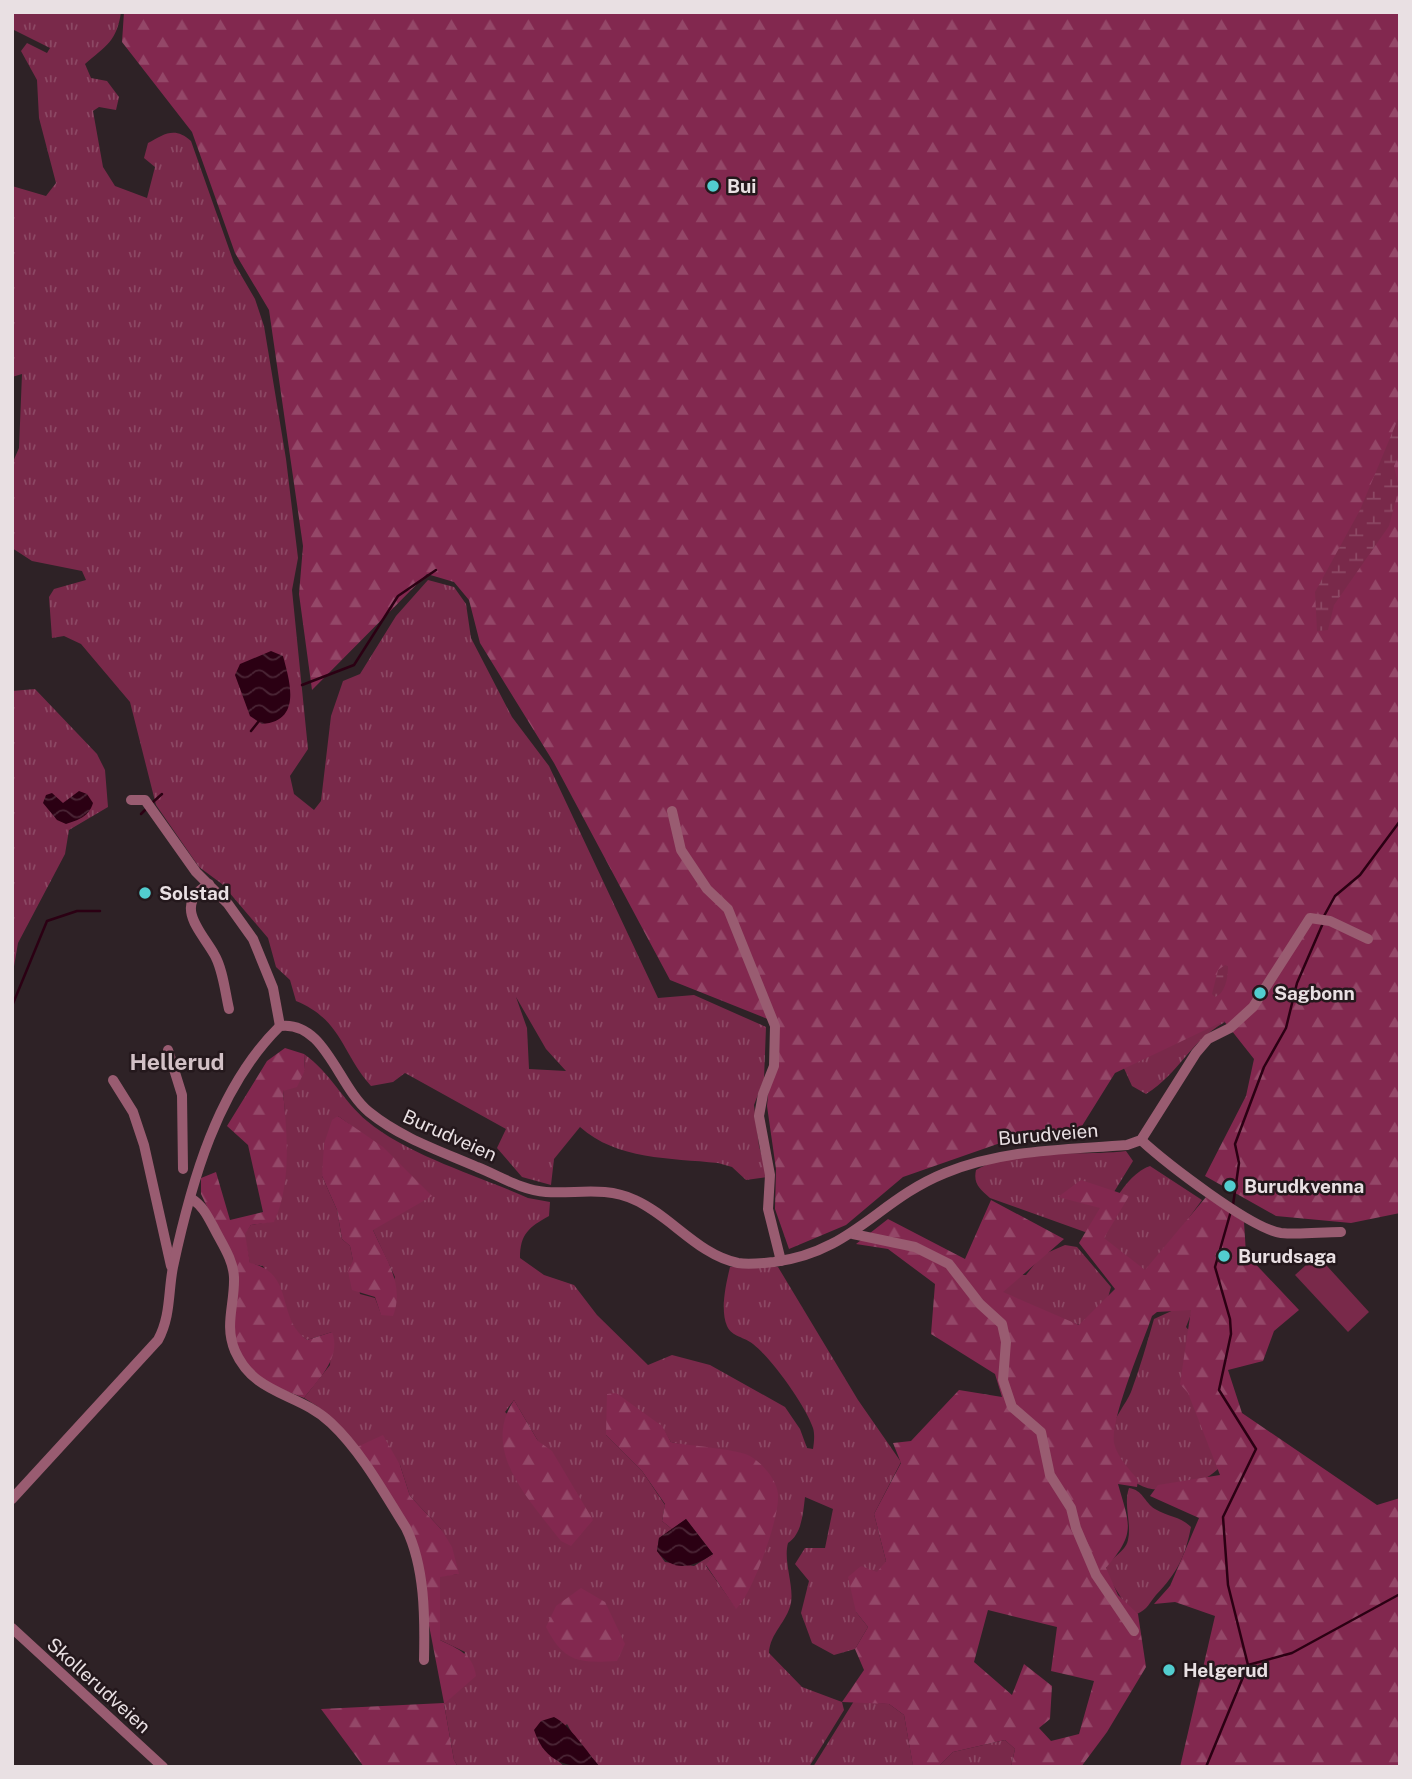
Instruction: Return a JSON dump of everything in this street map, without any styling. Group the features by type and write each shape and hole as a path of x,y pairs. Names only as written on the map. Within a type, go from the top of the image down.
{"street":[{"path":"12,1499 158,1339 168,1312 172,1269 200,1158 211,1129 250,1062 280,1026 273,988 253,939 228,904 196,872 145,800 131,800"},
{"path":"672,811 681,850 707,889 728,909 775,1026 774,1066 763,1094 759,1116 770,1175 768,1209 781,1261"},
{"path":"209,884 195,894 191,909 193,923 215,955 229,1009"},
{"path":"1341,1232 1280,1233 1257,1224 1175,1169 1141,1140 1196,1053 1208,1040 1230,1028 1253,1007 1318,919 1349,928 1368,939"},
{"name":"Burudveien","path":"280,1026 304,1028 316,1037 353,1097 390,1128 533,1190 597,1190 626,1196 648,1207 727,1260 754,1264 817,1253 853,1234 898,1196 947,1172 981,1160 1028,1150 1127,1145 1141,1140"},
{"path":"168,1051 182,1095 183,1169"},
{"path":"113,1080 133,1112 144,1145 172,1269"},
{"path":"191,1199 206,1213 232,1262 233,1288 229,1326 233,1345 245,1370 261,1385 300,1400 332,1424 406,1528 412,1540 423,1604 424,1660"},
{"path":"853,1234 915,1247 949,1264 980,1304 1002,1324 1006,1342 1003,1380 1012,1407 1041,1432 1050,1475 1071,1507 1076,1528 1096,1575 1134,1631"},
{"name":"Skollerudveien","path":"12,1628 163,1767"}],"green space":[{"path":"12,12 121,12 113,36 105,47 85,64 91,78 107,81 119,97 116,110 99,107 93,111 103,167 115,186 147,198 155,167 144,158 148,143 169,133 180,134 191,141 234,263 255,299 264,326 286,459 298,558 292,590 308,749 290,776 294,794 314,810 321,801 331,716 343,681 360,674 396,616 428,580 454,587 466,604 471,638 512,717 549,766 658,998 694,995 766,1027 764,1079 754,1105 759,1146 768,1177 746,1180 732,1167 718,1163 627,1152 610,1146 580,1127 554,1159 551,1185 522,1177 497,1148 506,1129 405,1073 393,1082 371,1086 332,1027 311,1009 296,1001 290,980 276,967 268,938 222,884 199,867 156,805 130,702 81,644 64,636 52,638 49,597 54,589 86,580 82,571 32,561 12,548 12,464 19,448 22,374 12,377 12,186 46,196 56,183 39,118 37,80 21,51 27,43 47,53 50,48 12,29","holes":["516,997 546,1049 566,1071 529,1069 527,1028"]},
{"path":"124,12 1400,12 1400,1213 1351,1223 1276,1216 1205,1176 1246,1096 1254,1059 1224,1021 1115,1073 1077,1134 1006,1141 903,1177 846,1225 789,1249 775,1209 776,1169 767,1106 775,1022 670,980 554,763 480,643 469,600 454,582 427,574 312,690 299,594 303,546 269,310 235,253 192,132 122,42"},
{"path":"1400,414 1400,453 1394,466 1399,488 1389,526 1334,605 1328,630 1317,631 1315,592 1360,510"},
{"path":"35,689 97,754 105,770 108,807 69,830 65,854 18,943 12,978 12,691"},
{"path":"1228,966 1226,984 1222,992 1215,997 1212,994 1218,970"},
{"path":"1191,986 1225,1022 1202,1039 1158,1086 1146,1094 1132,1086 1122,1064"},
{"path":"285,1048 304,1054 305,1070 297,1087 283,1091 287,1140 284,1191 274,1222 251,1225 245,1234 250,1263 264,1268 274,1276 297,1331 307,1340 332,1332 334,1350 331,1359 322,1376 304,1398 260,1381 245,1367 231,1337 237,1270 201,1194 201,1178 216,1172 230,1220 263,1212 248,1145 227,1126 267,1061"},
{"path":"304,1054 321,1069 367,1121 403,1145 528,1198 550,1202 549,1216 531,1228 524,1237 520,1258 544,1275 574,1285 597,1315 648,1365 672,1355 710,1365 785,1407 800,1429 807,1448 813,1449 813,1428 796,1395 761,1351 732,1332 725,1320 724,1297 730,1267 778,1267 858,1400 901,1462 874,1514 886,1561 856,1612 868,1627 855,1649 834,1655 812,1643 801,1613 809,1581 795,1564 805,1548 825,1548 833,1509 805,1497 799,1529 788,1543 791,1603 772,1639 769,1653 802,1687 842,1702 844,1710 809,1767 600,1767 577,1742 567,1724 542,1747 565,1767 458,1767 454,1760 444,1704 465,1652 440,1640 440,1576 458,1574 441,1529 410,1496 400,1465 357,1447 317,1406 304,1398 330,1365 332,1332 307,1340 297,1333 263,1266 250,1264 244,1234 251,1225 274,1221 285,1140 283,1091 305,1070","holes":["338,1116 349,1124 373,1230 395,1277 381,1314 375,1298 360,1294 350,1246 342,1239 337,1210 322,1176","514,1400 538,1441 505,1412","661,1426 671,1442 692,1447 736,1608 706,1566 713,1554 694,1566 665,1562 657,1551 659,1538 672,1529 662,1521 665,1505 642,1471 606,1435"]},
{"path":"338,1116 383,1147 432,1196 373,1230 395,1283 397,1294 393,1316 381,1315 375,1297 352,1290 348,1271 353,1261 350,1246 342,1239 337,1210 322,1176 324,1144 332,1120"},
{"path":"1126,1151 1133,1161 1090,1231 1085,1232 990,1198 976,1183 976,1170 1010,1158"},
{"path":"1150,1166 1202,1200 1145,1277 1100,1242 1106,1220 1124,1187"},
{"path":"1081,1180 1129,1196 1104,1238 1145,1270 1206,1197 1244,1222 1246,1254 1299,1310 1274,1331 1263,1361 1228,1370 1242,1413 1377,1505 1400,1498 1400,1767 1180,1767 1215,1616 1175,1602 1154,1604 1170,1586 1199,1518 1150,1496 1158,1485 1220,1475 1188,1393 1180,1384 1191,1310 1157,1312 1152,1316 1117,1417 1114,1443 1124,1463 1138,1480 1137,1487 1118,1484 1128,1529 1122,1546 1106,1568 1118,1595 1138,1614 1146,1667 1107,1732 1081,1767 1011,1767 1015,1749 1005,1740 953,1752 938,1767 913,1766 904,1715 889,1704 842,1702 864,1670 855,1649 868,1627 856,1612 848,1577 861,1566 877,1572 886,1561 874,1514 901,1463 893,1443 911,1441 959,1390 1002,1397 995,1374 931,1334 935,1284 888,1249 856,1244 888,1219 965,1259 991,1200 1064,1239 1003,1292 1079,1325 1115,1289 1079,1243 1100,1208 1058,1197","holes":["988,1610 1057,1627 1051,1671 1094,1681 1079,1734 1051,1741 1039,1728 1050,1719 1052,1686 1024,1664 1012,1695 974,1662"]},
{"path":"1065,1245 1077,1247 1111,1287 1107,1301 1089,1328 993,1297 1010,1275 1026,1275 1042,1255"},
{"path":"1317,1255 1369,1312 1348,1332 1295,1275"},
{"path":"1189,1303 1195,1304 1186,1327 1192,1334 1226,1460 1213,1473 1199,1481 1174,1488 1153,1489 1133,1481 1118,1464 1112,1430 1131,1392 1154,1319"},
{"path":"616,1393 662,1426 671,1442 750,1456 772,1478 778,1494 775,1519 757,1572 736,1609 706,1565 713,1554 686,1519 672,1529 662,1521 665,1504 642,1471 606,1435 607,1394"},
{"path":"514,1400 538,1441 552,1451 593,1520 571,1546 561,1541 513,1475 503,1438 505,1419"},
{"path":"383,1435 400,1465 410,1496 441,1529 452,1547 459,1574 440,1577 440,1640 468,1657 476,1676 444,1704 454,1760 458,1767 364,1767 321,1709 444,1703 410,1527 357,1447"},
{"path":"1129,1488 1137,1491 1155,1509 1191,1527 1183,1556 1175,1572 1146,1608 1137,1614 1125,1604 1105,1572 1128,1540"},
{"path":"581,1588 605,1602 625,1644 617,1661 593,1662 574,1658 559,1648 546,1627 556,1606"},
{"path":"854,1701 889,1704 904,1715 913,1765 916,1767 813,1767"},
{"path":"1005,1740 1015,1749 1011,1767 938,1767 953,1752"}],"water":[{"path":"271,651 283,656 290,699 283,716 262,724 250,716 235,675 240,664"},
{"path":"79,791 87,794 93,803 86,815 70,823 57,820 43,803 46,795 52,793 63,803"},
{"path":"686,1519 713,1554 698,1563 683,1566 670,1563 657,1551 659,1538"},
{"path":"554,1717 572,1732 600,1767 568,1765 545,1751 534,1730 541,1721"}],"waterway":[{"path":"302,685 354,665 398,596 436,570"},
{"path":"251,731 259,721"},
{"path":"153,802 162,794"},
{"path":"141,814 145,810"},
{"path":"1324,916 1335,896 1360,875 1400,821"},
{"path":"12,1006 47,921 77,911 100,911"},
{"path":"1233,1205 1239,1163 1235,1144 1264,1067 1286,1028 1297,983 1323,923"},
{"path":"1206,1767 1248,1665 1228,1585 1223,1517 1256,1449 1219,1390 1231,1334 1230,1319 1215,1267 1231,1211"},
{"path":"1248,1665 1292,1653 1400,1594"}],"place":[{"name":"Bui","path":"713,186"},
{"name":"Solstad","path":"145,893"},
{"name":"Sagbonn","path":"1260,993"},
{"name":"Burudkvenna","path":"1230,1186"},
{"name":"Burudsaga","path":"1224,1256"},
{"name":"Helgerud","path":"1169,1670"}],"district":[{"name":"Hellerud","path":"177,1061"}]}
